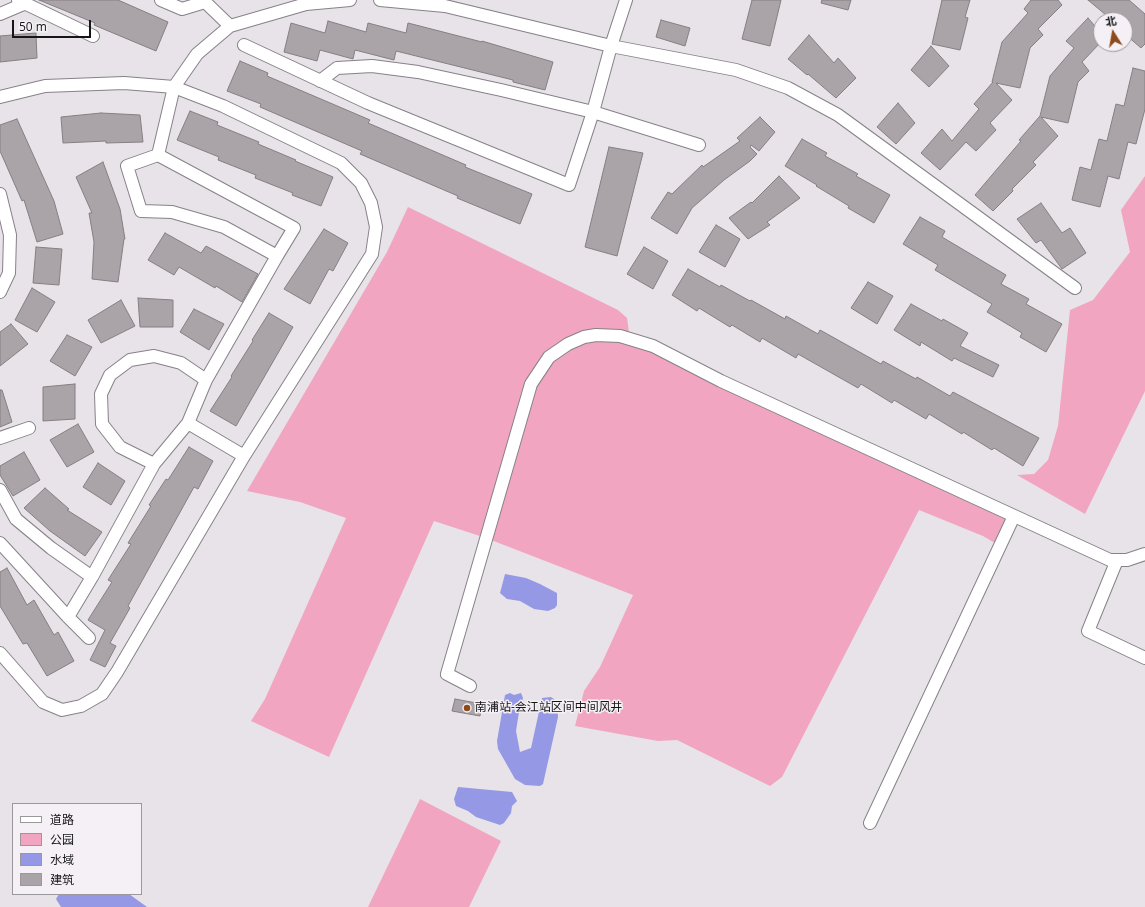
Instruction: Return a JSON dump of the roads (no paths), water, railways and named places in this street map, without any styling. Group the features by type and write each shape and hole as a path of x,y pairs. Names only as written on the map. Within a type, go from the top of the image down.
{"street":[{"path":"161,0 182,10 204,1 230,26"},
{"path":"158,155 174,86 197,54 230,26 306,4 350,0"},
{"path":"380,0 445,6 612,46 736,70 788,88 838,115 1075,288"},
{"path":"244,45 368,104 569,185 593,112 626,0"},
{"path":"0,14 22,2 93,36"},
{"path":"320,81 337,68 372,66 418,72 593,112 699,145"},
{"path":"0,97 45,86 124,83 174,86 223,106 341,163 361,183 371,203 376,227 372,254 244,456 117,672 102,694 82,706 62,710 43,702 0,653"},
{"path":"68,617 92,578 154,464 188,423 206,380 294,228 158,155 127,166 141,211 172,212 224,227 277,256"},
{"path":"0,194 10,235 9,273 0,292"},
{"path":"470,686 447,674 531,384 549,357 568,344 584,337 596,335 620,336 653,346 721,381 1097,555 1110,560 1127,560 1145,554"},
{"path":"154,464 120,447 102,424 102,394 110,374 130,360 154,356 181,363 206,380"},
{"path":"188,423 244,456"},
{"path":"0,438 29,428"},
{"path":"0,490 16,519 51,548 92,578"},
{"path":"870,823 1014,516"},
{"path":"0,544 88,638"},
{"path":"1117,560 1088,631 1145,658"}],"water":[{"path":"505,574 526,578 557,593 557,605 555,608 548,611 534,609 520,601 507,599 500,593"},
{"path":"510,693 514,695 521,693 523,698 516,731 520,752 531,748 542,698 551,697 557,701 558,717 543,784 540,786 525,785 515,779 498,749 497,741 505,695"},
{"path":"458,787 512,792 517,801 512,806 511,813 504,823 500,825 476,817 468,811 456,806 454,799"},
{"path":"58,895 130,895 147,907 61,907 56,899"}],"place":[{"name":"南浦站-会江站区间中间风井","path":"467,708"}]}
